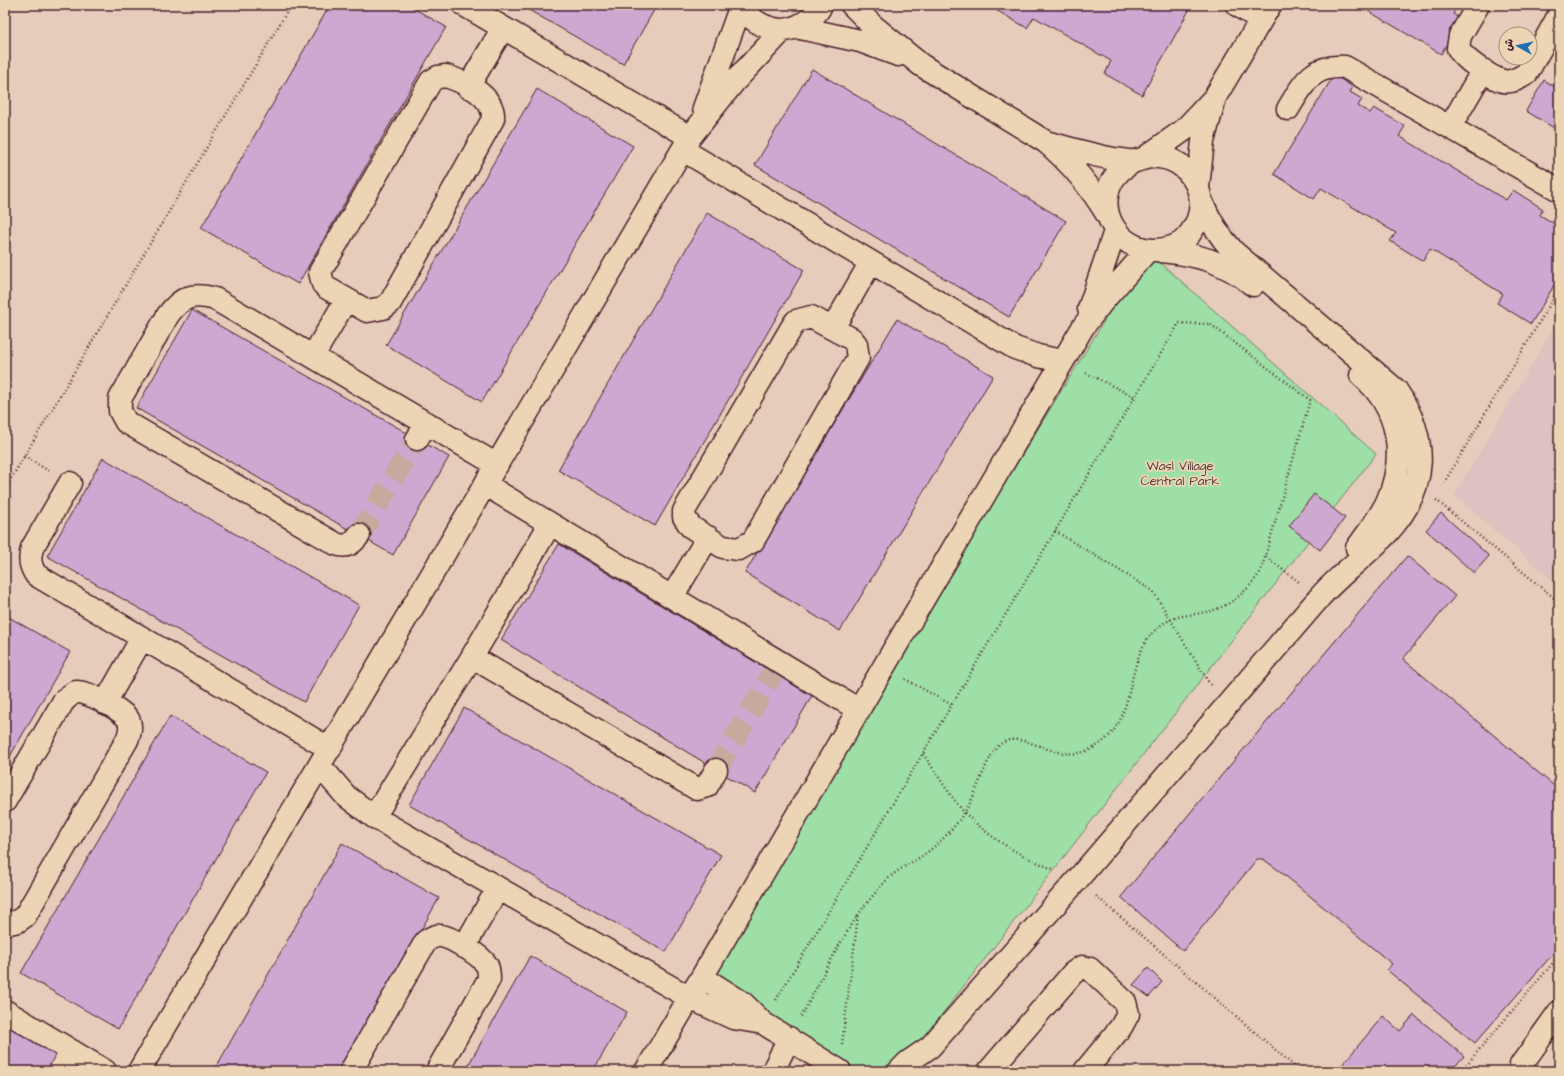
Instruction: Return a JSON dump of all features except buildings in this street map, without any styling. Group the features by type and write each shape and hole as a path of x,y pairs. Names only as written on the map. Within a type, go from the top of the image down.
{"street":[{"path":"464,5 503,28 871,262 1015,348 1038,356 1062,361"},
{"path":"686,144 734,82 789,29 809,20 821,5"},
{"path":"852,5 878,30 921,65"},
{"path":"1083,327 1112,224 1107,200 1111,184 1120,171 1184,130 1215,96 1265,12 1237,5"},
{"path":"1478,5 1460,36 1458,48 1464,58 1504,81 1520,78 1526,73 1559,15"},
{"path":"740,6 752,20 766,27 789,29 860,41 891,51 921,65 1046,142 1065,158 1096,195 1112,224 1124,241 1135,247 1154,251 1190,254 1224,265 1243,276 1305,320"},
{"path":"139,1071 686,144 717,74 740,6"},
{"path":"468,87 503,28"},
{"path":"1288,109 1306,80 1317,71 1331,66 1345,66 1559,190"},
{"path":"1450,127 1483,70"},
{"path":"446,76 468,87 486,99 491,105 494,111 493,119 390,303 383,308 367,311 346,300 323,284 320,272 431,81 438,77 446,76"},
{"path":"646,1071 1083,327 1103,301 1154,251 1175,247 1186,239 1195,228 1200,214 1199,194 1203,141 1215,96"},
{"path":"899,1071 908,1062 930,1047 1077,880 1325,591 1375,522 1386,504 1394,484 1399,462 1398,440 1393,419 1370,382 1234,252 1220,236 1209,219 1192,176 1183,167 1171,160 1159,157 1140,159 1089,154 1046,142"},
{"path":"833,328 871,262"},
{"path":"359,535 354,543 348,546 336,544 126,422 120,411 120,399 168,315 177,304 189,297 202,295 215,299 313,356 422,431 497,465"},
{"path":"313,356 346,300"},
{"path":"811,317 852,338 856,344 858,358 753,541 739,549 730,549 723,547 708,537 686,523 684,511 796,321 811,317"},
{"path":"70,483 32,548 30,567 36,576 142,638 325,757 346,796 374,817 690,998 734,1018 763,1023"},
{"path":"486,484 672,597 777,668 859,710"},
{"path":"374,817 472,657 550,524"},
{"path":"672,597 708,537"},
{"path":"105,703 142,638"},
{"path":"472,657 697,789 707,786 716,770"},
{"path":"5,801 63,702 69,696 75,692 83,692 105,703 123,714 128,719 131,726 127,740 25,916 14,922 5,924"},
{"path":"464,947 498,888"},
{"path":"351,1071 426,941 433,937 441,936 464,947 482,959 486,965 489,979 437,1071"},
{"path":"990,1071 1073,973 1082,967 1090,969 1125,1002 1128,1014 1121,1027 1085,1071"},
{"path":"702,977 743,1003 763,1023 840,1071"},
{"path":"5,1011 105,1071"},
{"path":"1518,1068 1559,1012"},
{"path":"1518,1068 1559,1025"},
{"path":"773,1071 789,1038"},
{"path":"920,1071 930,1047"},
{"path":"60,1071 72,1051"}],"path":[{"path":"5,489 291,5"},
{"path":"1443,484 1559,290"},
{"path":"763,1023 1179,324 1210,324 1310,400 1261,571 1252,584 1241,595 1228,604 1216,609 1190,613 1170,620 1153,632 1145,644 1117,725 1110,736 1099,745 1087,751 1074,754 1060,753 1015,739 1004,742 994,749 975,796 965,812 939,843 887,880 871,896 858,914 789,1038"},
{"path":"1062,361 1136,396"},
{"path":"1431,504 1435,498 1559,602"},
{"path":"1055,531 1153,591 1224,708"},
{"path":"1266,557 1325,591"},
{"path":"883,667 952,705"},
{"path":"923,754 965,812 986,832 1009,848 1077,880 1300,1071"},
{"path":"840,1071 858,914"},
{"path":"1461,1071 1559,956"}],"shaded area":[{"path":"1559,319 1559,586 1454,495"}],"green space":[{"name":"Wasl Village Central Park","path":"1147,251 1376,454 898,1071 841,1071 702,977"}],"tunnel":[{"path":"359,535 417,439"},
{"path":"716,770 773,673"}]}
